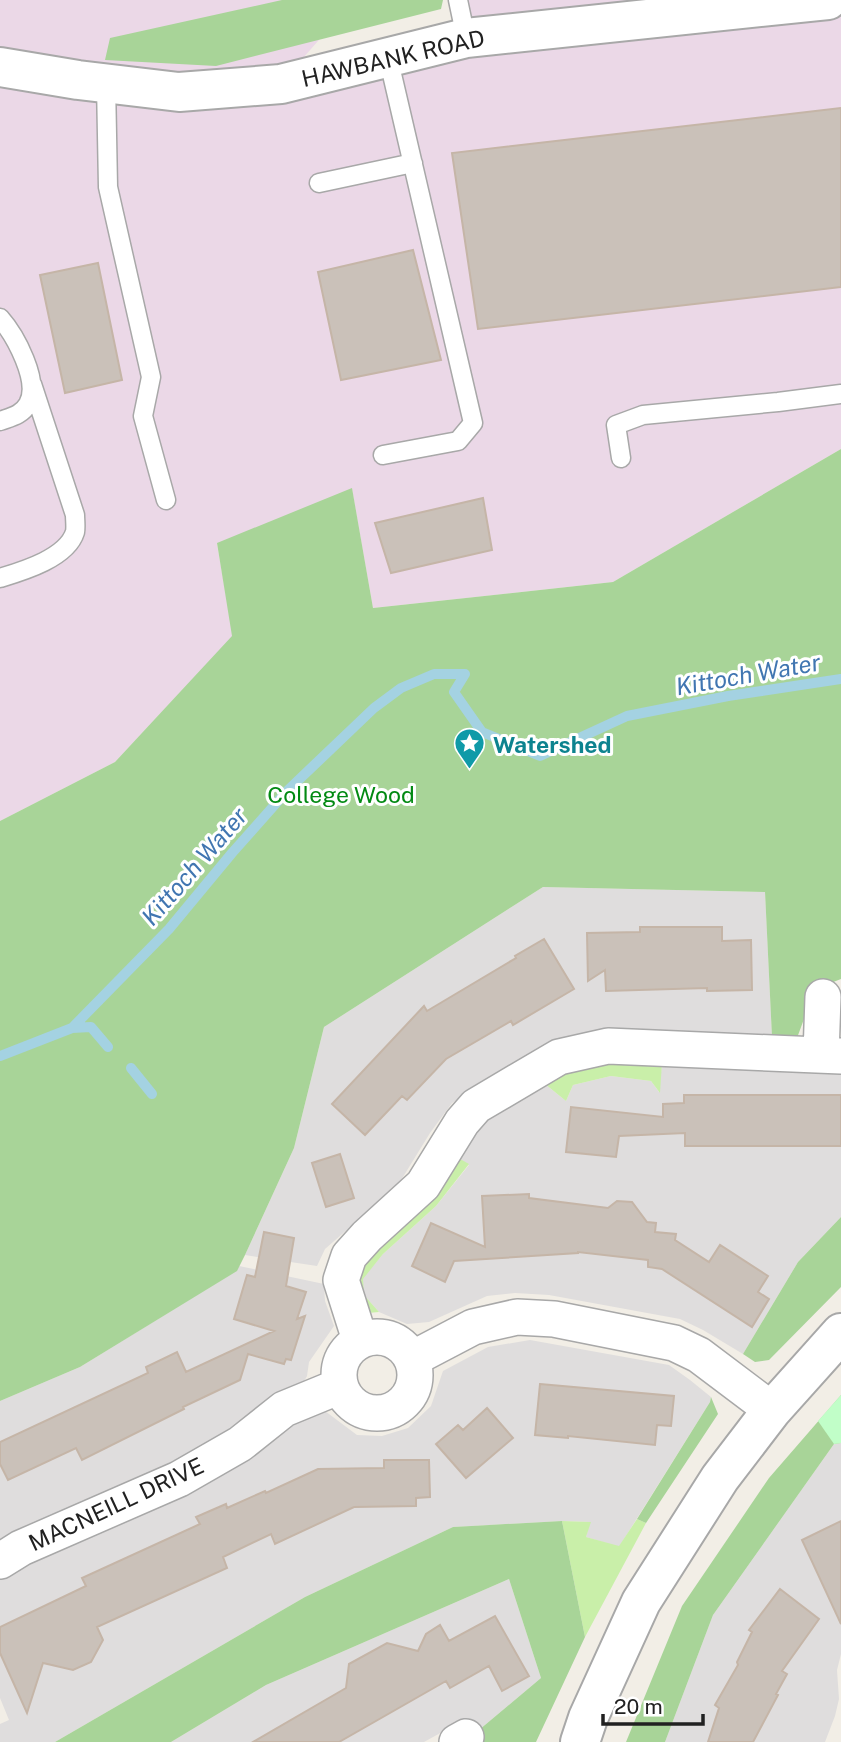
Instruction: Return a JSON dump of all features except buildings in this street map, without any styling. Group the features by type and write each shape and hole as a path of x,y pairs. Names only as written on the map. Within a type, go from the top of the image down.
{"street":[{"name":"HAWBANK ROAD","path":"0,67 179,92 281,84 466,38 828,0"},
{"path":"360,1340 341,1280 349,1256 423,1185 462,1122 476,1106 559,1056 608,1046 831,1056 823,997"},
{"path":"412,1359 473,1327 517,1317 554,1319 674,1343 699,1355 772,1410"},
{"path":"580,1742 588,1718 640,1602 720,1478 772,1410 841,1333"},
{"path":"375,1336 390,1339 403,1347 412,1359 415,1377 410,1394 398,1407 381,1413 363,1411 348,1401 340,1385 339,1372 342,1359 349,1348 360,1340 375,1336"},
{"name":"MACNEILL DRIVE","path":"0,1561 21,1548 179,1479 240,1444 284,1409 340,1385"}],"lane":[{"path":"458,0 466,38"},
{"path":"383,455 458,441 473,423 388,57"},
{"path":"106,83 108,187 151,377 144,416 166,500"},
{"path":"319,183 413,163"},
{"path":"0,318 11,330 25,358 75,514 75,533 64,548 29,569 0,578"},
{"path":"0,421 18,415 29,403 32,384"},
{"path":"621,458 616,425 643,415 841,394"}],"shaded area":[{"path":"0,0 354,0 282,82 466,38 458,0 841,0 841,449 613,582 373,608 352,489 217,544 233,636 115,762 0,821"},
{"path":"543,887 765,892 772,1037 589,1032 539,1051 452,1103 398,1185 325,1249 317,1266 245,1255 294,1148 324,1027"},
{"path":"662,1063 841,1071 841,1217 798,1262 743,1354 680,1319 549,1295 515,1293 487,1296 429,1322 407,1324 379,1312 364,1295 362,1279 383,1254 436,1206 469,1165 453,1155 475,1125 545,1084 566,1101 573,1085 611,1076 651,1081 659,1092"},
{"path":"239,1266 324,1284 325,1301 334,1326 309,1362 303,1383 229,1434 0,1545 0,1401 80,1367 236,1271"},
{"path":"530,1340 669,1365 711,1397 619,1547 586,1537 590,1522 453,1527 305,1597 55,1742 0,1742 0,1724 9,1720 0,1698 0,1578 103,1528 300,1414 321,1408 357,1435 382,1436 408,1428 431,1406 443,1371 488,1347"},
{"path":"841,1443 841,1654 837,1670 839,1699 825,1742 665,1742 713,1615 834,1444"},
{"path":"509,1579 541,1678 479,1730 453,1726 424,1742 171,1742 266,1685"}],"green space":[{"path":"282,0 443,0 441,9 216,66 105,60 110,38"},
{"name":"College Wood","path":"841,449 841,979 815,989 797,1038 772,1037 765,892 543,887 324,1027 294,1148 237,1271 80,1367 0,1401 0,821 115,762 232,636 217,543 352,488 373,608 613,582"},
{"path":"615,1061 662,1063 660,1093 651,1081 611,1076 573,1085 566,1101 545,1084 574,1068"},
{"path":"453,1155 469,1164 436,1206 383,1254 363,1279 364,1295 379,1312 368,1313 354,1296 362,1259"},
{"path":"841,1217 841,1287 769,1360 755,1362 743,1354 798,1262"},
{"path":"841,1395 841,1443 834,1444 713,1615 665,1742 626,1742 682,1606 769,1478"},
{"path":"841,1395 841,1443 834,1444 818,1421"},
{"path":"711,1397 718,1414 646,1523 637,1519 710,1402"},
{"path":"637,1519 646,1523 585,1637 562,1521 591,1522 586,1537 619,1546"},
{"path":"562,1521 585,1637 536,1742 476,1742 479,1730 541,1678 509,1579 266,1685 171,1742 55,1742 305,1597 453,1527"}],"waterway":[{"name":"Kittoch Water","path":"0,1056 72,1028 169,929 287,791 374,708 401,688 434,674 465,674 454,692 482,732 540,756 627,716 728,696 841,679"},
{"path":"72,1028 91,1027 108,1047"},
{"path":"131,1068 152,1094"}],"place":[{"name":"Watershed","path":"470,771"}]}
